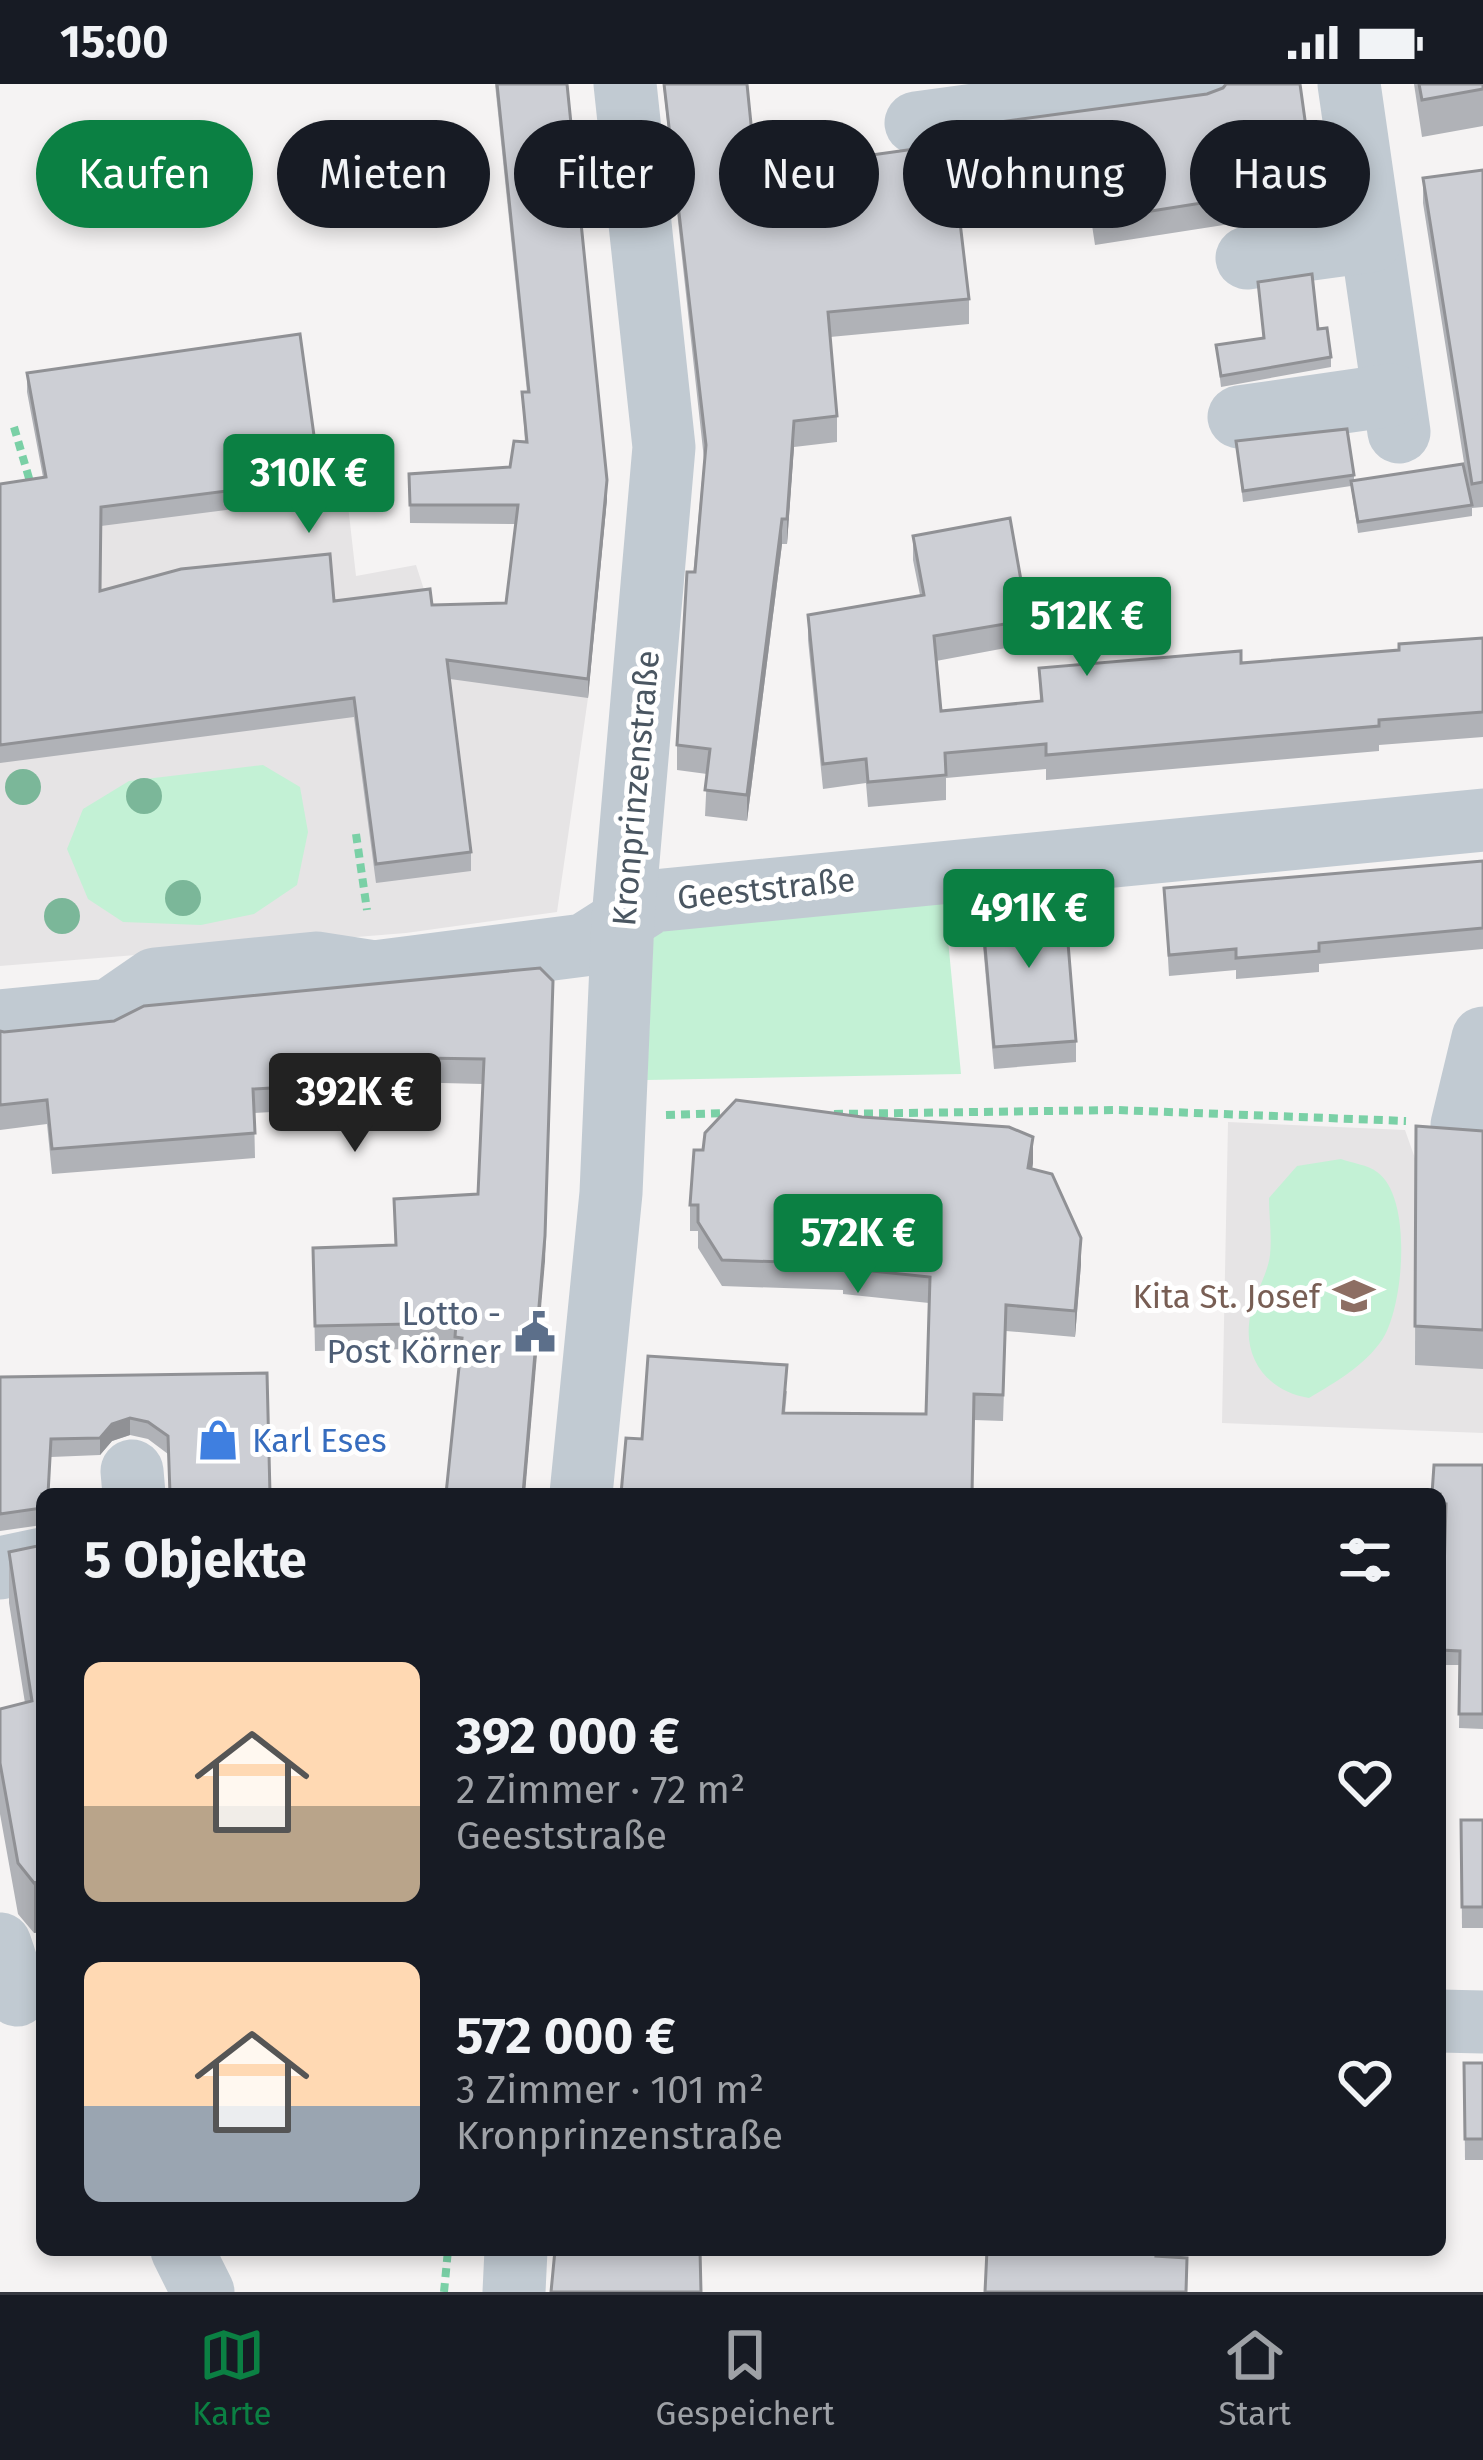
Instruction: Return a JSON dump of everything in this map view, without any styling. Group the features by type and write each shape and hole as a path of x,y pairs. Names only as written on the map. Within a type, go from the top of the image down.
{"street":[{"name":"Kronprinzenstraße","path":"582,1488 611,1193 623,919 664,447 625,84"},
{"path":"931,120 1202,84"},
{"path":"1238,417 1395,413 1349,84"},
{"path":"1247,258 1370,241"},
{"name":"Geeststraße","path":"0,1021 110,1010 155,979 316,963 374,972 584,945 653,901 799,883 1483,820"},
{"path":"1462,1125 1483,1037"},
{"path":"0,1568 36,1560"},
{"path":"1446,2021 1483,2022"},
{"path":"185,2256 203,2292"},
{"path":"514,2292 516,2256"}],"path":[{"path":"14,428 32,490 16,493"},
{"path":"356,834 367,910"},
{"path":"830,1114 1117,1110 1462,1125"},
{"path":"723,1113 745,1114"},
{"path":"444,2292 447,2256"}],"shaded area":[{"path":"340,435 356,576 416,565 430,608 588,698 557,912 406,933 0,966 0,503"},
{"name":"Kita St. Josef","path":"1228,1122 1405,1130 1417,1164 1483,1169 1483,1433 1222,1423"}],"green space":[{"path":"263,765 300,787 308,832 297,885 254,914 201,925 123,922 88,899 67,849 83,809 129,781"},
{"path":"942,878 961,1074 647,1080 654,920"},
{"path":"1341,1159 1377,1172 1388,1185 1400,1227 1400,1279 1382,1340 1358,1366 1309,1398 1268,1379 1253,1355 1249,1325 1270,1255 1269,1198 1297,1166"}],"building":[{"path":"497,84 567,84 571,120 514,120 514,228 582,228 607,480 588,679 447,660 471,852 376,864 354,698 0,745 0,484 46,477 27,373 300,334 320,479 101,507 100,591 181,569 330,554 334,601 430,589 432,605 506,603 518,505 410,505 409,474 510,467 514,441 527,442 522,392 529,392"},
{"path":"664,84 747,84 751,120 719,120 719,228 879,228 879,154 903,151 903,228 961,228 969,299 828,312 837,416 794,421 787,519 782,519 747,795 705,790 710,749 677,745 687,572 695,572 706,445 681,228 695,228 695,120 668,120"},
{"path":"1226,84 1300,84 1305,120 1190,120 1190,205 1166,209 1166,120 1015,120 1207,94"},
{"path":"1419,84 1483,84 1483,89 1422,100"},
{"path":"1483,170 1483,482 1472,484 1423,178"},
{"path":"1312,274 1318,329 1327,328 1331,357 1221,376 1216,345 1264,338 1258,282"},
{"path":"1347,429 1354,475 1243,491 1236,441"},
{"path":"1463,464 1472,505 1358,522 1351,481"},
{"path":"1010,518 1028,620 934,636 941,711 1042,701 1039,668 1241,651 1241,663 1483,638 1483,712 1379,720 1379,726 1046,755 1046,744 945,753 946,775 868,782 866,759 823,764 808,615 924,595 913,536"},
{"path":"1483,861 1483,928 1319,943 1319,951 1236,958 1236,949 1169,955 1164,888"},
{"path":"1064,894 1076,1041 994,1047 981,902"},
{"path":"540,968 553,981 545,1236 524,1488 447,1488 462,1338 455,1337 456,1323 315,1326 313,1248 396,1245 394,1199 478,1194 484,1059 359,1057 361,1083 253,1089 255,1133 52,1149 47,1100 0,1105 0,1031 114,1021 144,1006"},
{"path":"736,1100 862,1117 1009,1127 1033,1137 1028,1168 1052,1174 1081,1238 1075,1311 1006,1305 1003,1395 974,1394 972,1488 622,1488 626,1438 642,1439 648,1356 787,1365 783,1413 926,1414 930,1277 843,1268 843,1264 722,1260 698,1222 698,1205 690,1205 694,1150 703,1150 705,1133"},
{"path":"1416,1126 1483,1131 1483,1330 1415,1326"},
{"path":"267,1373 270,1488 170,1488 168,1436 148,1422 130,1418 112,1424 100,1438 51,1439 48,1488 36,1488 36,1509 0,1514 0,1377"},
{"path":"1434,1465 1483,1465 1483,1714 1459,1714 1460,1651 1446,1650 1446,1488 1432,1488"},
{"path":"36,1546 34,1883 18,1863 0,1763 0,1709 32,1701 9,1552"},
{"path":"1461,1820 1483,1820 1483,1907 1462,1907"},
{"path":"1464,2063 1483,2063 1483,2139 1465,2139"},
{"path":"554,2256 700,2256 701,2292 551,2292"},
{"path":"987,2256 1187,2258 1186,2292 985,2292"}],"place":[{"name":"Kita St. Josef","path":"1354,1296"},
{"name":"Lotto - Post Körner","path":"535,1332"},
{"name":"Karl Eses","path":"218,1440"}]}
